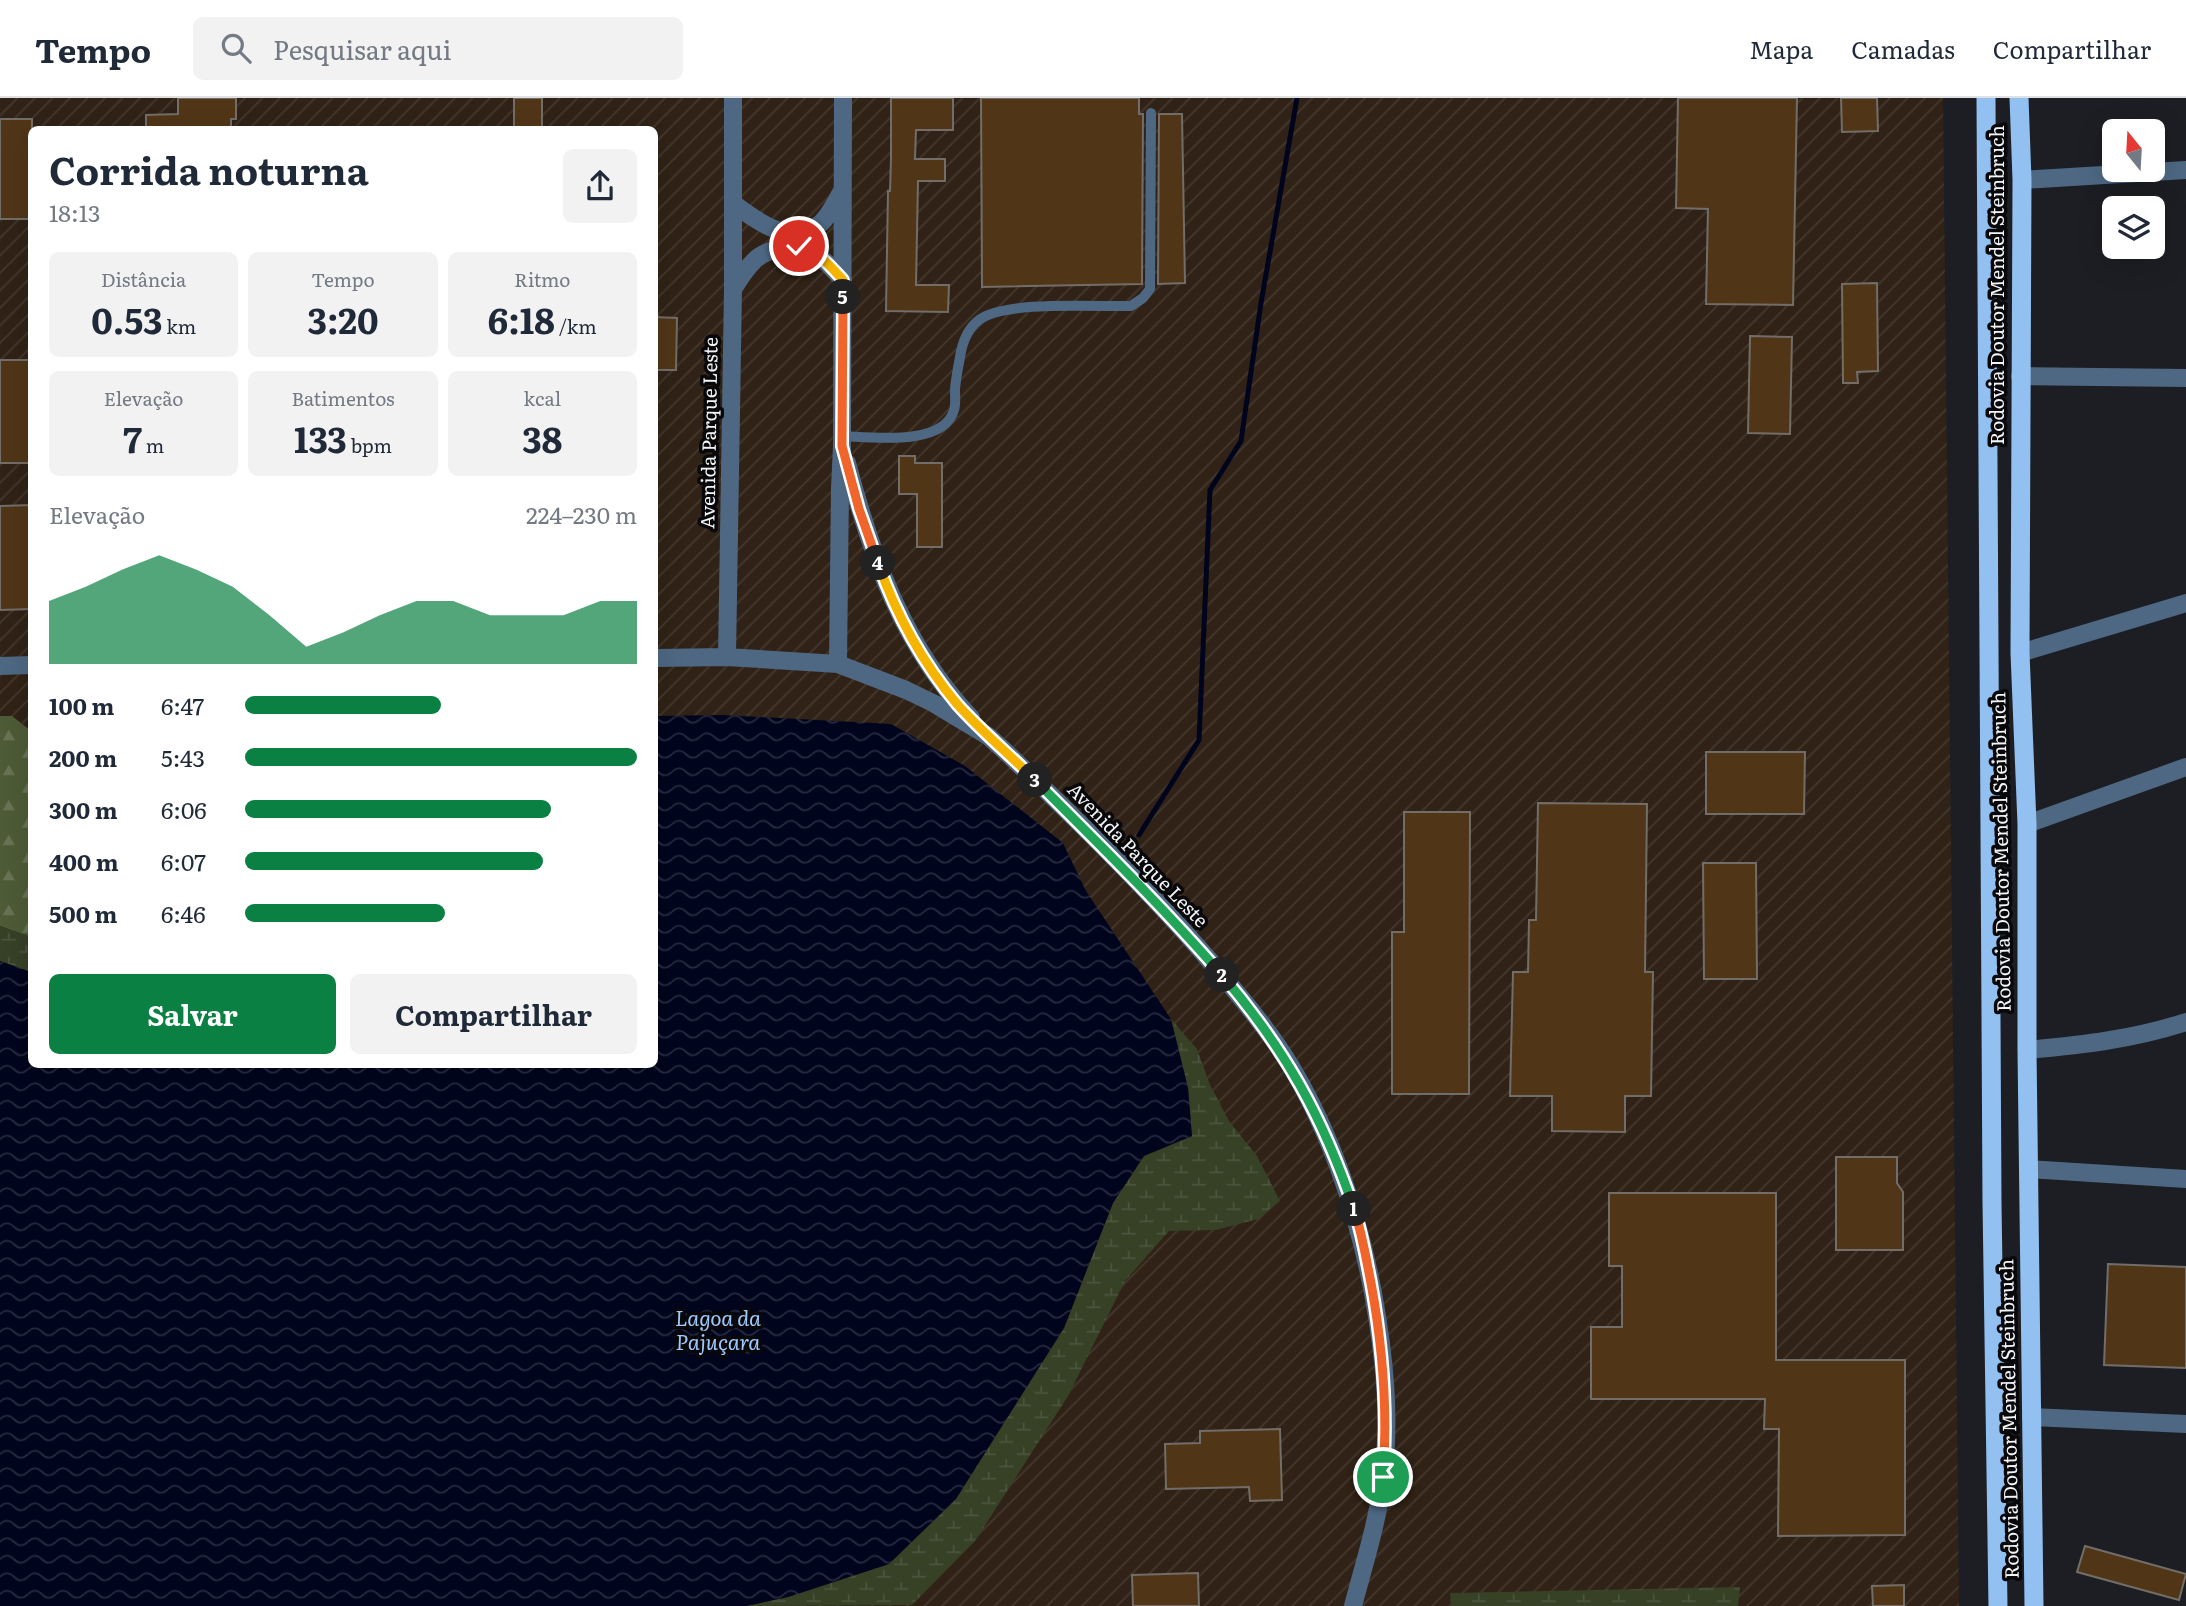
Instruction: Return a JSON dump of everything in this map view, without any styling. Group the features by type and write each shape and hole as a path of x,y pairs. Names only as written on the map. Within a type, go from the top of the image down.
{"highway":[{"name":"Rodovia Doutor Mendel Steinbruch","path":"1986,98 1992,1188 1998,1606"},
{"name":"Rodovia Doutor Mendel Steinbruch","path":"2020,98 2020,653 2027,824 2034,1606"}],"street":[{"name":"Avenida Parque Leste","path":"733,98 727,657 838,664 933,702 988,736 1180,926 1254,1014 1301,1083 1338,1163 1356,1216 1365,1252 1383,1363 1387,1420 1383,1477 1376,1519 1353,1606"},
{"path":"838,664 843,98"},
{"path":"2022,180 2186,170"},
{"path":"733,204 777,232 792,233 821,223 844,187"},
{"path":"733,289 754,260 783,247 799,246 813,251 843,280"},
{"path":"2020,376 2186,378"},
{"path":"842,441 859,509 894,606 932,669 957,703 988,736"},
{"path":"2020,653 2186,603"},
{"path":"658,658 727,657"},
{"path":"0,666 28,666"},
{"path":"2027,824 2186,767"},
{"path":"2027,1051 2089,1045 2186,1023"},
{"path":"2029,1169 2186,1179"},
{"path":"2031,1417 2186,1424"}],"lane":[{"path":"842,441 905,438 935,430 947,423 954,410 961,349 969,331 980,319 1002,311 1027,307 1131,306 1143,298 1150,289 1151,113"}],"shaded area":[{"path":"0,98 1943,98 1959,1606 0,1606"}],"green space":[{"path":"0,716 12,716 28,729 28,936 0,926"},
{"path":"0,926 28,936 28,971 0,961"},
{"path":"1171,1019 1197,1049 1210,1085 1229,1121 1257,1156 1280,1201 1258,1219 1216,1230 1169,1231 1125,1281 1068,1396 975,1541 912,1605 746,1606 788,1597 889,1564 956,1498 1064,1328 1113,1203 1144,1156 1192,1136 1188,1088"},
{"path":"1740,1587 1738,1606 1451,1606 1450,1593"}],"water":[{"name":"Lagoa da Pajuçara","path":"723,715 891,724 965,766 1063,843 1086,891 1171,1019 1188,1088 1192,1136 1144,1156 1113,1203 1064,1328 956,1499 889,1564 788,1597 746,1606 0,1606 0,961 28,971 28,1068 658,1068 658,716"}],"building":[{"path":"178,98 236,98 236,119 231,119 231,126 146,126 146,115 178,114"},
{"path":"514,98 542,98 542,126 514,126"},
{"path":"891,98 953,98 953,130 916,130 915,159 945,159 945,181 918,181 916,285 949,285 948,312 886,311"},
{"path":"981,98 1139,98 1139,114 1143,114 1142,284 982,287"},
{"path":"1678,98 1797,98 1793,305 1706,304 1708,209 1676,208"},
{"path":"1841,98 1877,98 1878,131 1842,132"},
{"path":"1159,114 1182,114 1185,283 1158,284"},
{"path":"0,119 32,119 32,126 28,126 28,219 0,219"},
{"path":"1877,283 1878,371 1857,372 1858,383 1843,383 1842,284"},
{"path":"658,317 677,318 676,370 658,370"},
{"path":"1750,336 1792,337 1790,434 1748,433"},
{"path":"0,360 28,360 28,463 0,463"},
{"path":"899,456 915,456 915,463 942,463 942,547 917,547 917,494 899,494"},
{"path":"28,505 28,609 0,610 0,506"},
{"path":"1706,752 1805,752 1804,814 1706,814"},
{"path":"1538,803 1647,804 1645,972 1653,972 1651,1096 1625,1096 1625,1132 1552,1131 1552,1096 1510,1096 1513,972 1528,972 1529,920 1536,920"},
{"path":"1404,812 1470,812 1469,1094 1392,1094 1392,932 1404,932"},
{"path":"1703,863 1756,863 1757,979 1704,979"},
{"path":"1836,1157 1897,1157 1897,1183 1903,1192 1903,1250 1836,1250"},
{"path":"1609,1193 1776,1193 1776,1360 1905,1360 1905,1535 1778,1536 1779,1429 1764,1429 1765,1399 1591,1399 1591,1327 1622,1327 1622,1266 1609,1266"},
{"path":"2108,1264 2186,1267 2186,1368 2104,1365"},
{"path":"1280,1429 1282,1500 1250,1501 1249,1487 1166,1489 1165,1444 1200,1443 1200,1431"},
{"path":"2085,1546 2186,1574 2179,1600 2077,1572"},
{"path":"1198,1573 1199,1606 1133,1606 1132,1575"},
{"path":"1904,1585 1904,1606 1873,1606 1872,1586"}],"waterway":[{"path":"1139,835 1199,740 1210,490 1241,441 1261,303 1297,98"}],"route":[{"path":"799,246 824,259 843,280 842,446 859,509 894,606 908,631 957,703 1180,926 1254,1014 1301,1083 1324,1130 1356,1216 1376,1312 1387,1420 1383,1477"}]}
